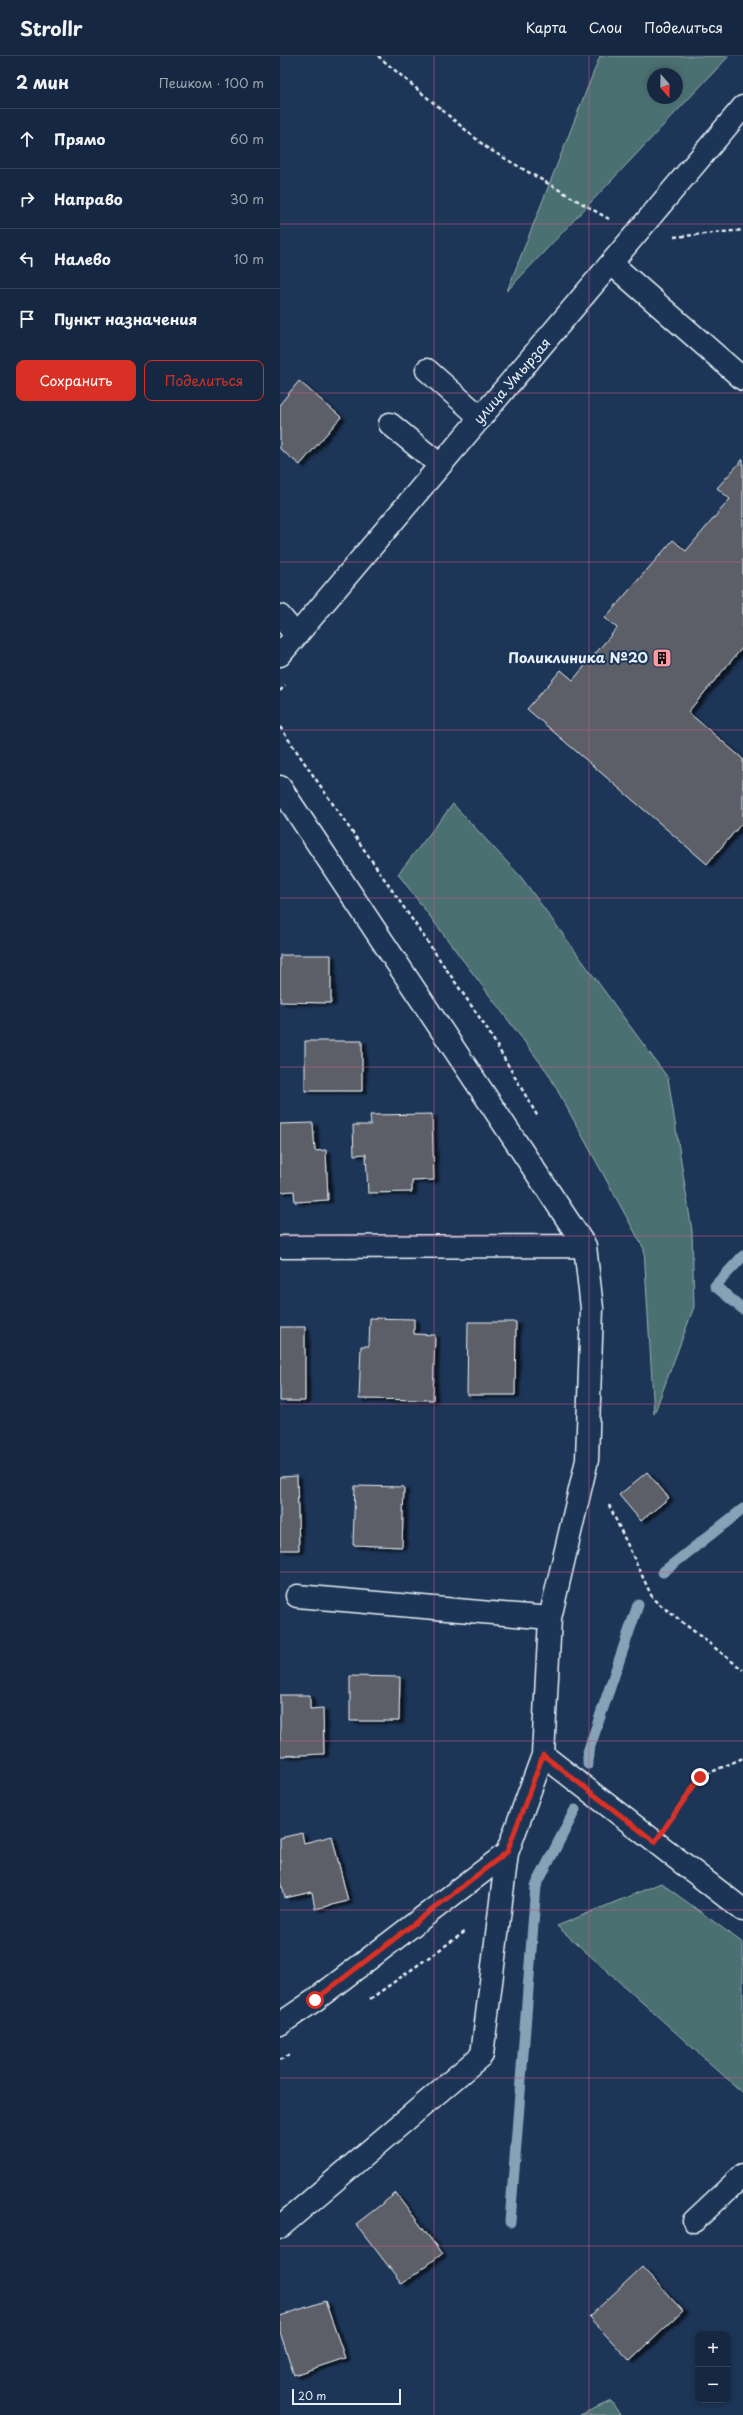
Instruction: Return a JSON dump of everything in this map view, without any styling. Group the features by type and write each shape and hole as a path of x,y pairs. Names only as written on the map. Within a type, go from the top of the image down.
{"street":[{"name":"улица Умырзая","path":"280,655 612,264 743,107"},
{"path":"612,264 743,379"},
{"path":"427,370 480,418"},
{"path":"390,424 440,465"},
{"path":"280,616 296,635"},
{"path":"280,787 585,1246 592,1308 587,1460 550,1618 543,1755 507,1852 482,2055 280,2227"},
{"path":"284,1246 585,1246"},
{"path":"297,1596 550,1618"},
{"path":"543,1755 743,1910"},
{"path":"280,2024 315,2000 507,1852"},
{"path":"694,2221 743,2175"}],"path":[{"path":"378,56 487,148 636,234"},
{"path":"280,727 486,1028 542,1124"},
{"path":"608,1504 653,1599 743,1670"},
{"path":"655,1842 700,1777 743,1758"},
{"path":"364,2003 500,1906"},
{"path":"280,2060 293,2052"}],"green space":[{"path":"600,56 729,56 507,291"},
{"path":"453,804 521,877 668,1078 692,1231 694,1307 654,1414 644,1249 548,1073 398,874"},
{"path":"661,1883 743,1943 743,2093 557,1926"},
{"path":"611,2401 620,2415 580,2415"}],"building":[{"path":"299,381 341,417 300,465 280,449 280,404"},
{"name":"Поликлиника №20","path":"743,459 743,647 688,712 743,759 743,822 707,864 527,709 561,670 573,680 617,628 605,618 673,540 686,551 730,499 717,488"},
{"path":"280,955 331,955 331,1003 280,1002"},
{"path":"305,1041 362,1041 362,1091 305,1091"},
{"path":"432,1114 434,1180 412,1181 412,1192 368,1193 366,1154 354,1155 353,1125 371,1125 370,1115"},
{"path":"313,1123 315,1151 326,1150 328,1200 295,1202 294,1191 280,1192 280,1124"},
{"path":"370,1318 414,1319 414,1334 435,1335 433,1400 359,1399 361,1346 369,1346"},
{"path":"468,1322 516,1322 515,1395 467,1395"},
{"path":"280,1327 305,1327 305,1401 280,1401"},
{"path":"647,1472 669,1498 641,1521 619,1495"},
{"path":"297,1476 299,1550 280,1550 280,1477"},
{"path":"355,1486 404,1487 402,1547 353,1545"},
{"path":"350,1676 400,1677 399,1721 350,1721"},
{"path":"280,1695 310,1695 310,1709 323,1708 324,1754 280,1756"},
{"path":"302,1833 304,1843 332,1836 348,1901 315,1909 312,1892 285,1898 280,1875 280,1838"},
{"path":"396,2193 442,2254 402,2284 356,2224"},
{"path":"642,2267 683,2311 630,2361 589,2317"},
{"path":"325,2301 345,2358 294,2375 280,2332 280,2316"}],"waterway":[{"path":"743,1256 715,1286 743,1309"},
{"path":"663,1572 743,1509"},
{"path":"588,1764 588,1752 638,1605"},
{"path":"510,2222 536,1886 575,1810"}],"place":[{"name":"Поликлиника №20","path":"662,658"}],"route":[{"path":"315,2000 507,1852 543,1755 655,1842 700,1777"}]}
